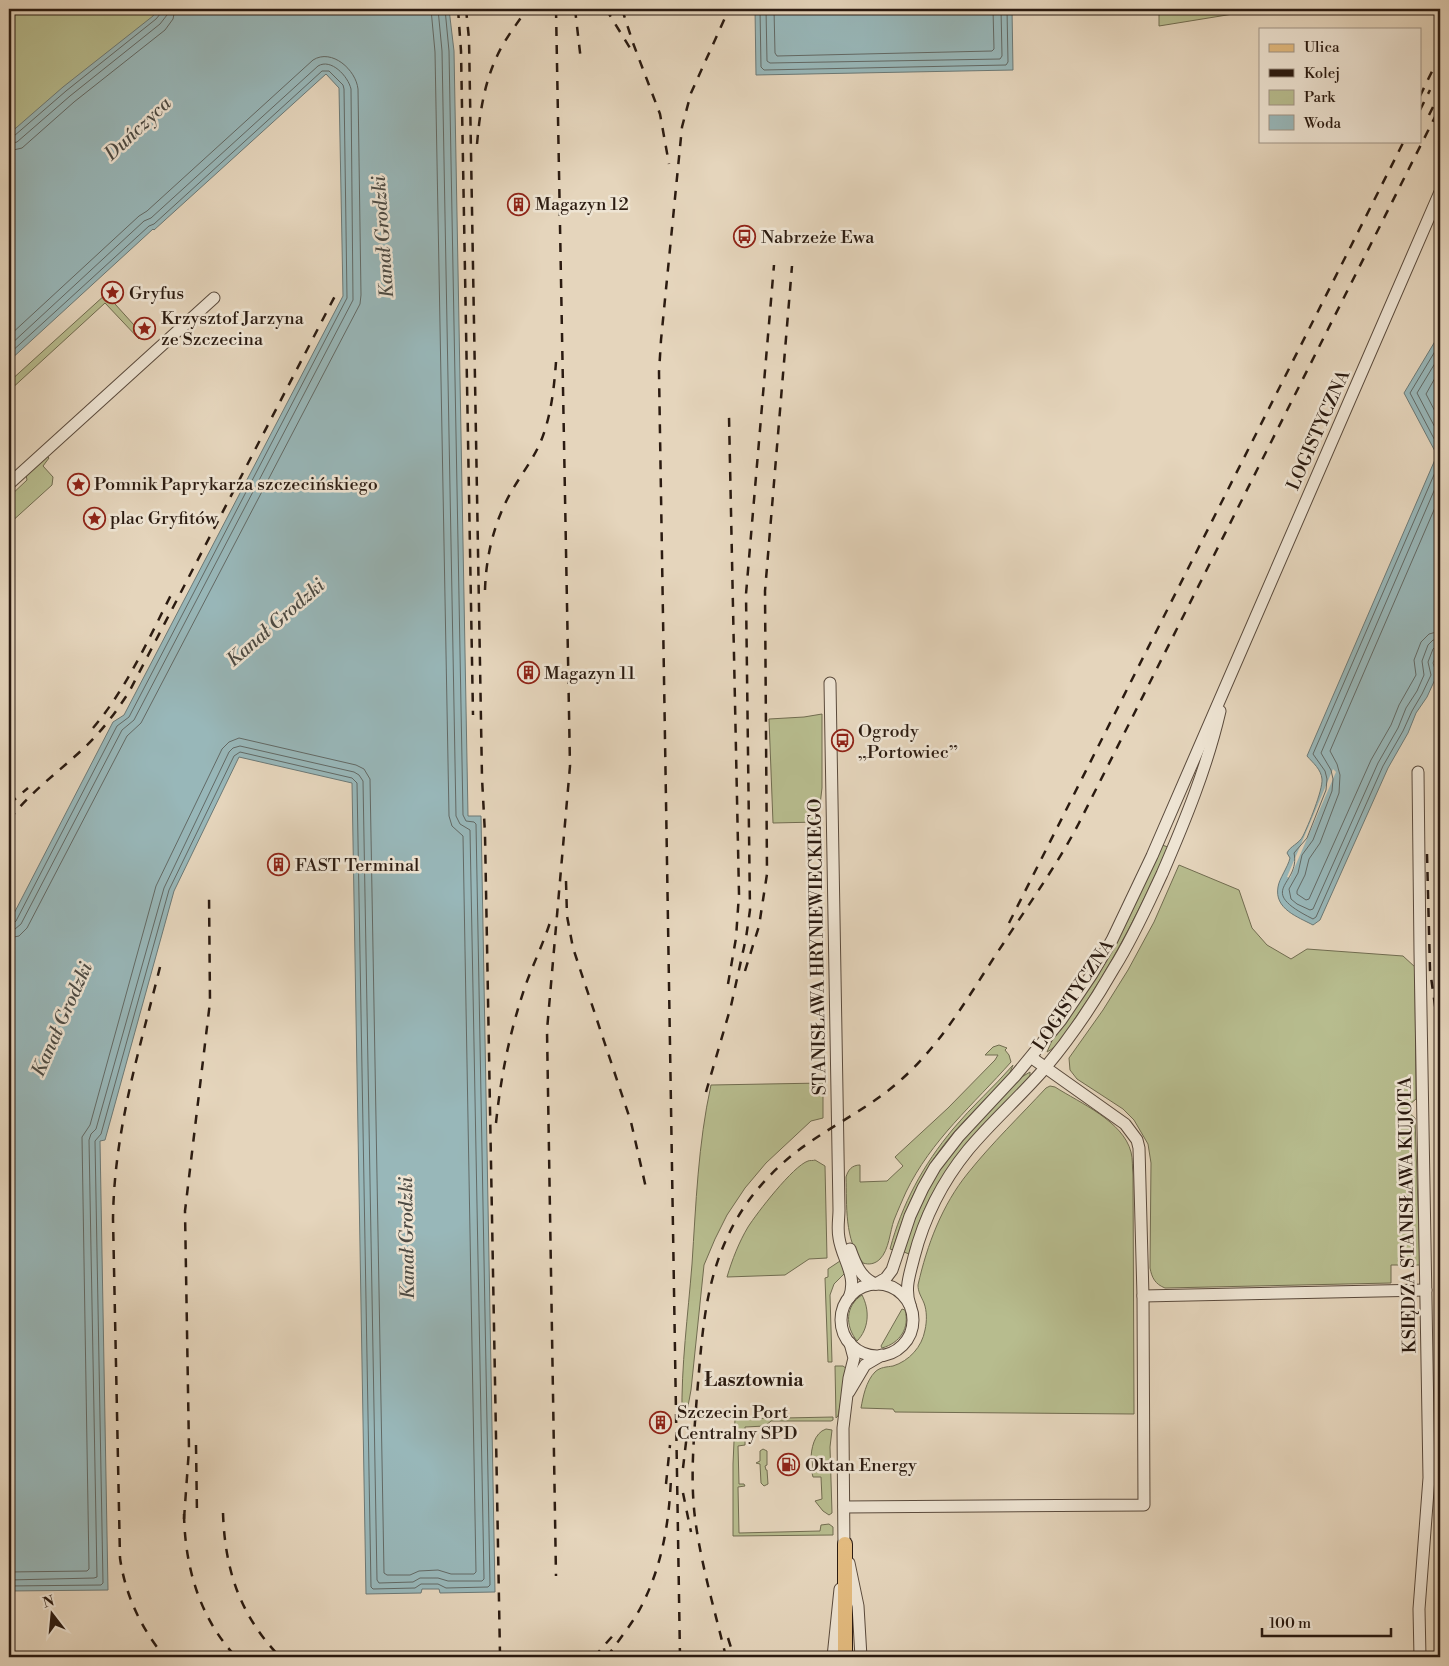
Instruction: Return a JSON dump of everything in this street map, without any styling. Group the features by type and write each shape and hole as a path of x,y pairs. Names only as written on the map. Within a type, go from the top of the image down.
{"main road":[{"path":"845,1544 845,1657"}],"street":[{"name":"LOGISTYCZNA","path":"876,1284 886,1278 893,1269 913,1208 940,1160 964,1130 1032,1058 1076,998 1119,926 1152,856 1439,194"},
{"path":"9,484 214,298"},
{"name":"LOGISTYCZNA","path":"910,1305 907,1292 908,1282 922,1230 938,1195 968,1150 1046,1067 1078,1024 1114,969 1150,900 1200,782 1229,678"},
{"name":"STANISŁAWA HRYNIEWIECKIEGO","path":"830,683 839,1238 853,1280 849,1298"},
{"name":"KSIĘDZA STANISŁAWA KUJOTA","path":"1418,772 1429,1478 1419,1609 1420,1657"},
{"path":"844,1507 1144,1505 1141,1156 1137,1140 1117,1116 1032,1058"},
{"name":"STANISŁAWA HRYNIEWIECKIEGO","path":"839,1210 848,1244 857,1265 865,1278 876,1284"},
{"path":"833,1657 845,1544 843,1431 846,1404 849,1378 854,1358 844,1331 842,1321 843,1310 849,1298 863,1287 876,1284 887,1285 904,1296 910,1305 913,1322 909,1335 898,1348 871,1360 864,1366 850,1390 846,1404"},
{"path":"1143,1296 1426,1290"},
{"path":"850,1343 865,1353 882,1355"},
{"path":"845,1544 858,1606 861,1657"}],"green space":[{"path":"9,9 167,9 9,152"},
{"path":"1159,9 1264,9 1159,26"},
{"path":"106,294 143,335 139,339 105,303 9,391 9,382"},
{"path":"47,456 49,458 43,466 53,477 52,485 9,524 9,497 27,480 26,475"},
{"path":"822,714 822,788 818,822 773,823 769,719"},
{"path":"1162,845 1168,847 1113,957 1066,1033 1047,1052 1053,1038 1119,937"},
{"path":"1179,865 1239,890 1252,928 1267,945 1291,959 1307,949 1403,956 1415,967 1416,1099 1409,1105 1408,1112 1415,1118 1420,1265 1391,1265 1391,1283 1165,1288 1156,1283 1153,1278 1150,1268 1151,1163 1148,1144 1134,1120 1123,1109 1077,1079 1070,1070 1069,1058 1103,1010 1128,970 1154,922"},
{"path":"999,1045 1007,1048 1005,1050 1011,1062 940,1139 916,1173 906,1192 894,1220 883,1255 874,1263 863,1263 852,1244 848,1222 846,1177 848,1172 851,1168 860,1165 860,1182 887,1181 903,1166 895,1157 948,1108 995,1060 998,1055 985,1055 993,1047"},
{"path":"1013,1065 1009,1075 955,1131 934,1158 910,1202 893,1250 890,1249 907,1201 932,1157 960,1121"},
{"path":"1030,1072 1030,1077 966,1145 944,1174 923,1212 909,1254 904,1252 913,1224 928,1189 942,1167 985,1114 1020,1078"},
{"path":"823,1083 823,1118 811,1121 766,1163 745,1188 727,1215 704,1265 691,1390 686,1417 682,1417 684,1360 698,1174 703,1129 711,1085"},
{"path":"1050,1086 1088,1106 1110,1122 1126,1141 1131,1152 1133,1175 1134,1414 895,1412 893,1409 861,1408 867,1384 875,1372 881,1368 893,1366 904,1361 918,1348 921,1342 925,1330 926,1316 925,1306 918,1285 931,1240 950,1198 987,1151"},
{"path":"815,1160 825,1166 827,1258 809,1259 785,1275 727,1277 742,1239 759,1211 794,1171 808,1161"},
{"path":"840,1261 844,1263 847,1271 834,1284 830,1295 832,1362 828,1362 825,1278 828,1277 828,1269"},
{"path":"862,1295 865,1301 867,1319 864,1331 857,1341 850,1329 849,1316 852,1305"},
{"path":"902,1309 905,1310 905,1329 899,1339 882,1348 881,1346"},
{"path":"835,1366 843,1366 847,1369 838,1416 836,1418"},
{"path":"833,1417 831,1421 771,1421 765,1426 745,1427 745,1445 738,1446 739,1484 744,1484 745,1486 738,1487 739,1533 820,1531 821,1525 829,1524 833,1527 833,1535 733,1536 735,1419"},
{"path":"826,1429 832,1430 830,1447 832,1513 829,1515 815,1501 822,1499 821,1477 813,1477 811,1469 813,1469 811,1456 814,1442 819,1434"},
{"path":"763,1449 767,1451 767,1465 765,1466 768,1484 764,1486 761,1483 760,1464 756,1463 760,1461 760,1451"}],"water":[{"path":"158,9 449,9 454,51 468,816 481,816 495,1592 440,1593 439,1589 422,1589 421,1593 366,1594 352,783 239,757 174,891 105,1140 100,1141 108,1590 9,1591 9,923 113,722 124,715 343,296 339,88 326,74 9,361 9,134 63,87 153,16"},
{"path":"755,9 1012,9 1013,70 756,75"},
{"path":"1440,333 1440,645 1433,663 1437,675 1388,768 1320,920 1313,925 1283,907 1278,895 1278,887 1290,858 1287,853 1303,836 1322,784 1320,772 1307,756 1437,455 1404,393"}],"pier":[{"path":"1333,769 1336,772 1290,878 1287,877"}],"railway":[{"path":"458,9 461,51 473,715"},
{"path":"466,9 469,39 500,1655"},
{"path":"477,144 487,83 495,59 527,9"},
{"path":"556,9 570,766 547,1030 556,1576"},
{"path":"575,9 581,61"},
{"path":"606,9 630,48"},
{"path":"622,9 660,114 669,164"},
{"path":"680,1657 659,372 682,127 691,93 729,9"},
{"path":"1422,92 1440,55"},
{"path":"1422,106 1430,90"},
{"path":"1429,115 1440,93"},
{"path":"726,1657 701,1553 695,1518 693,1487 693,1456 704,1320 714,1272 722,1249 747,1203 784,1162 801,1148 870,1104 903,1078 932,1048 957,1014 1052,869 1079,823 1440,107"},
{"path":"1009,923 1403,142"},
{"path":"706,1092 731,1006 746,938 750,910 746,594 774,265"},
{"path":"745,971 759,926 767,874 765,591 792,266"},
{"path":"9,820 36,790 91,741 129,692 336,294"},
{"path":"485,590 489,552 499,516 538,448 544,432 552,402 556,362"},
{"path":"728,984 736,938 739,894 729,416"},
{"path":"93,728 127,679 173,591"},
{"path":"9,804 28,788"},
{"path":"1427,854 1430,970 1440,1041"},
{"path":"566,881 567,916 573,948 631,1122 646,1188"},
{"path":"184,1519 189,1449 185,1211 210,1002 209,893"},
{"path":"496,1123 503,1070 515,1018 552,916"},
{"path":"160,967 136,1061 123,1123 114,1186 113,1219 120,1558 126,1585 135,1610 156,1646 165,1657"},
{"path":"1440,1086 1436,1136 1440,1307"},
{"path":"683,1468 687,1434"},
{"path":"196,1445 197,1515"},
{"path":"666,1484 670,1445"},
{"path":"607,1657 636,1616 652,1583 666,1531 671,1478"},
{"path":"683,1493 691,1532"},
{"path":"223,1513 227,1554 237,1591 254,1625 280,1657"},
{"path":"184,1514 187,1553 196,1590 212,1625 236,1657"},
{"path":"1438,1657 1440,1625"},
{"path":"594,1657 617,1631"},
{"path":"728,1638 734,1657"}],"place":[{"name":"Magazyn 12","path":"519,204"},
{"name":"Nabrzeże Ewa","path":"745,237"},
{"name":"Gryfus","path":"113,293"},
{"name":"Krzysztof Jarzyna ze Szczecina","path":"145,328"},
{"name":"Pomnik Paprykarza szczecińskiego","path":"78,484"},
{"name":"plac Gryfitów","path":"94,518"},
{"name":"Magazyn 11","path":"528,673"},
{"name":"Ogrody „Portowiec”","path":"842,741"},
{"name":"FAST Terminal","path":"279,865"},
{"name":"Szczecin Port Centralny SPD","path":"661,1422"},
{"name":"Oktan Energy","path":"789,1465"}],"district":[{"name":"Łasztownia","path":"754,1379"}],"water label":[{"name":"Duńczyca","path":"137,128"},
{"name":"Kanał Grodzki","path":"382,237"},
{"name":"Kanał Grodzki","path":"275,622"},
{"name":"Kanał Grodzki","path":"61,1019"},
{"name":"Kanał Grodzki","path":"406,1238"}]}
